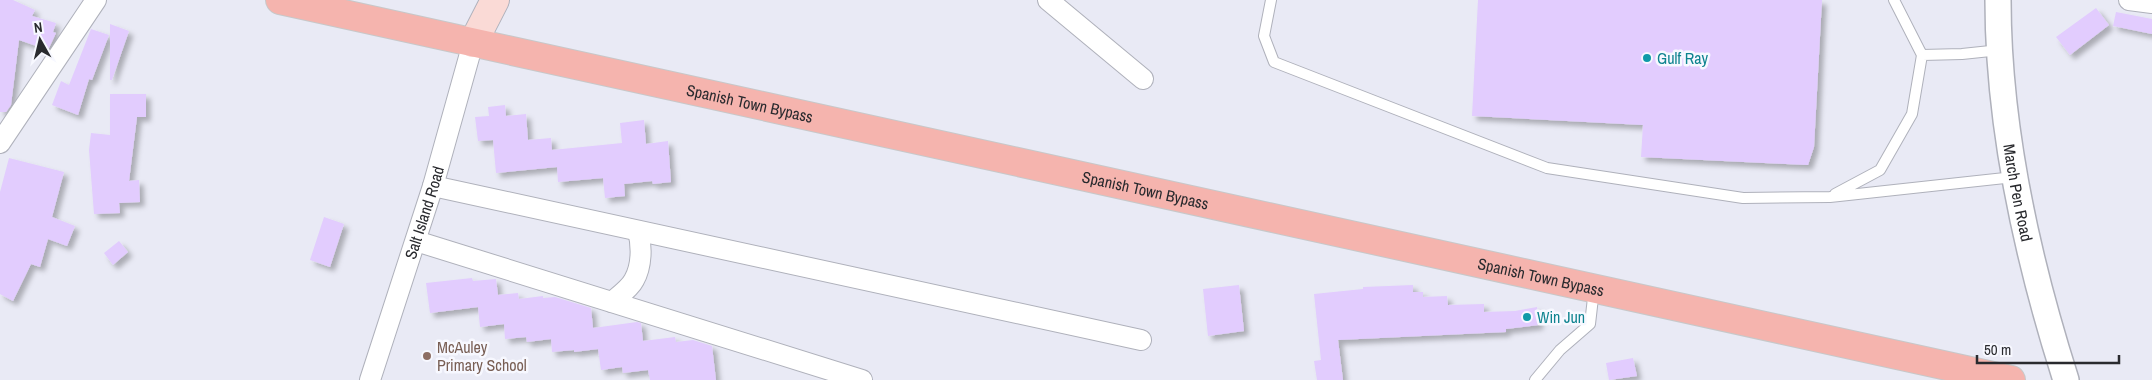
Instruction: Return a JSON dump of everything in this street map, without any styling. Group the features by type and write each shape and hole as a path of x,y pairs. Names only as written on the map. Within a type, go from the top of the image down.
{"main road":[{"name":"Spanish Town Bypass","path":"280,0 2011,380"},
{"path":"473,43 494,0"}],"street":[{"path":"0,143 96,0"},
{"path":"1048,0 1144,79"},
{"name":"March Pen Road","path":"1998,0 2002,95 2014,177 2049,328 2066,380"},
{"path":"2129,0 2152,3"},
{"name":"Salt Island Road","path":"370,380 433,186 473,43"},
{"path":"433,186 1141,340"},
{"path":"612,302 634,281 640,263 641,241 638,230"},
{"path":"416,241 862,380"}],"lane":[{"path":"1272,0 1264,36 1274,62 1546,168 1743,198 1830,197 2014,177"},
{"path":"1830,197 1880,170 1912,114 1922,55 1894,0"},
{"path":"1922,55 1962,54 2000,50"},
{"path":"1535,380 1560,350 1590,324 1594,288"}],"building":[{"path":"0,0 13,0 35,10 32,16 56,23 53,32 56,33 48,50 19,40 11,105 6,112 0,112"},
{"name":"Gulf Ray","path":"1478,0 1822,0 1814,147 1808,165 1641,157 1643,125 1472,116"},
{"path":"2096,8 2109,25 2070,55 2056,37"},
{"path":"2116,12 2152,19 2152,34 2113,26"},
{"path":"110,24 129,31 112,80 110,80"},
{"path":"91,29 109,35 92,80 89,79 78,115 52,105 61,81 69,85"},
{"path":"110,94 146,94 146,117 137,117 129,181 139,180 140,202 119,203 120,213 94,214 89,150 91,133 110,135"},
{"path":"505,105 506,116 526,114 528,140 551,138 552,150 622,143 620,123 644,120 646,144 668,141 671,182 653,184 652,181 624,184 625,196 605,198 603,178 558,182 557,167 496,173 493,140 478,141 475,117 489,116 488,107"},
{"path":"9,158 64,172 52,217 75,226 67,246 48,239 40,267 31,264 13,301 0,294 0,192"},
{"path":"324,217 344,224 330,267 310,260"},
{"path":"119,241 128,252 113,265 104,253"},
{"path":"472,278 473,281 496,279 498,295 518,293 519,299 543,296 543,298 555,297 591,308 593,328 637,322 641,323 643,341 675,337 676,342 693,340 712,346 716,380 650,380 648,370 623,373 622,367 601,370 598,349 552,352 551,339 527,342 526,337 505,339 504,324 480,327 478,307 430,313 426,283"},
{"path":"1239,285 1244,331 1208,336 1203,289"},
{"path":"1413,285 1413,292 1423,292 1423,297 1447,296 1448,305 1484,304 1484,312 1515,311 1537,307 1539,325 1506,329 1506,332 1338,340 1343,380 1317,380 1314,361 1321,360 1314,294 1363,289 1363,287"},
{"path":"1633,358 1637,376 1609,380 1606,363"}],"place":[{"name":"Gulf Ray","path":"1647,58"},
{"name":"Win Jun","path":"1527,317"},
{"name":"McAuley Primary School","path":"427,356"}]}
